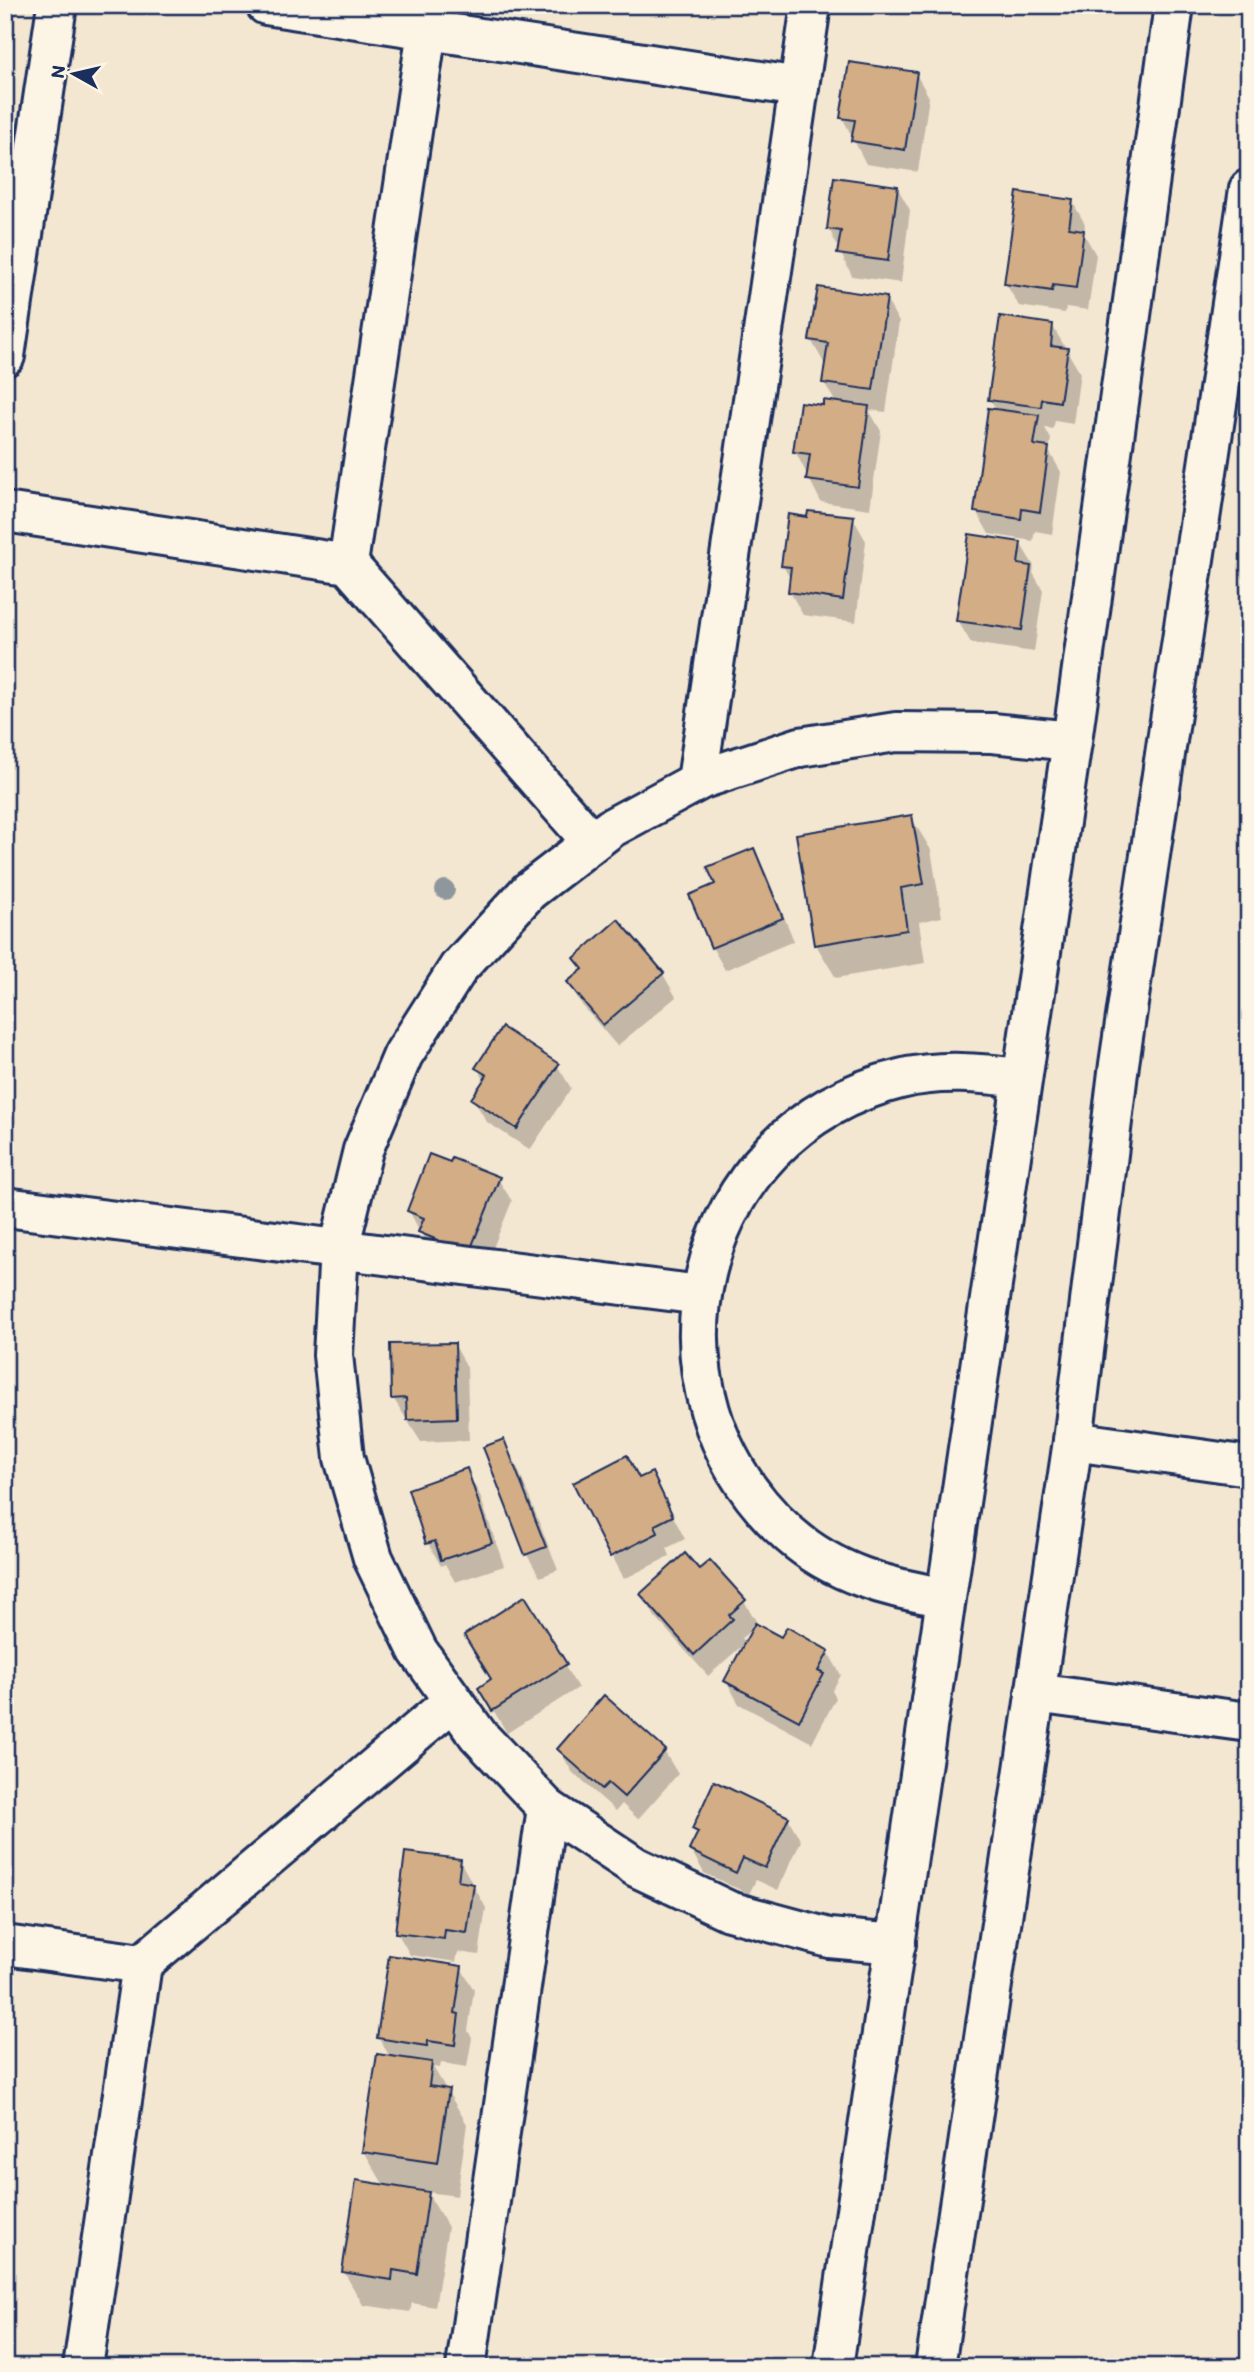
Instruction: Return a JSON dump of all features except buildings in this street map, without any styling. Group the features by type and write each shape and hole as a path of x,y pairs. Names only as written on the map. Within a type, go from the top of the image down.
{"street":[{"path":"6,344 57,5"},
{"path":"266,5 799,87"},
{"path":"697,781 811,5"},
{"path":"833,2367 1072,741 1174,5"},
{"path":"348,564 427,30"},
{"path":"935,2367 1073,1441 1119,1064 1238,331 1249,190"},
{"path":"5,512 348,564 593,842"},
{"path":"896,1944 829,1938 730,1911 636,1867 547,1808 478,1735 418,1651 373,1558 344,1458 333,1355 339,1249 363,1150 403,1055 459,967 529,891 611,828 697,781 800,747 896,732 992,733 1072,741"},
{"path":"945,1597 911,1592 868,1580 828,1562 791,1536 759,1504 734,1468 714,1427 703,1384 698,1340 701,1295 715,1241 728,1211 747,1182 783,1140 819,1113 858,1092 900,1079 942,1072 1021,1078"},
{"path":"5,1207 701,1295"},
{"path":"1073,1441 1249,1466"},
{"path":"1035,1693 1249,1722"},
{"path":"83,2367 142,1964 453,1701"},
{"path":"466,2367 547,1808"},
{"path":"5,1945 142,1964"}]}
